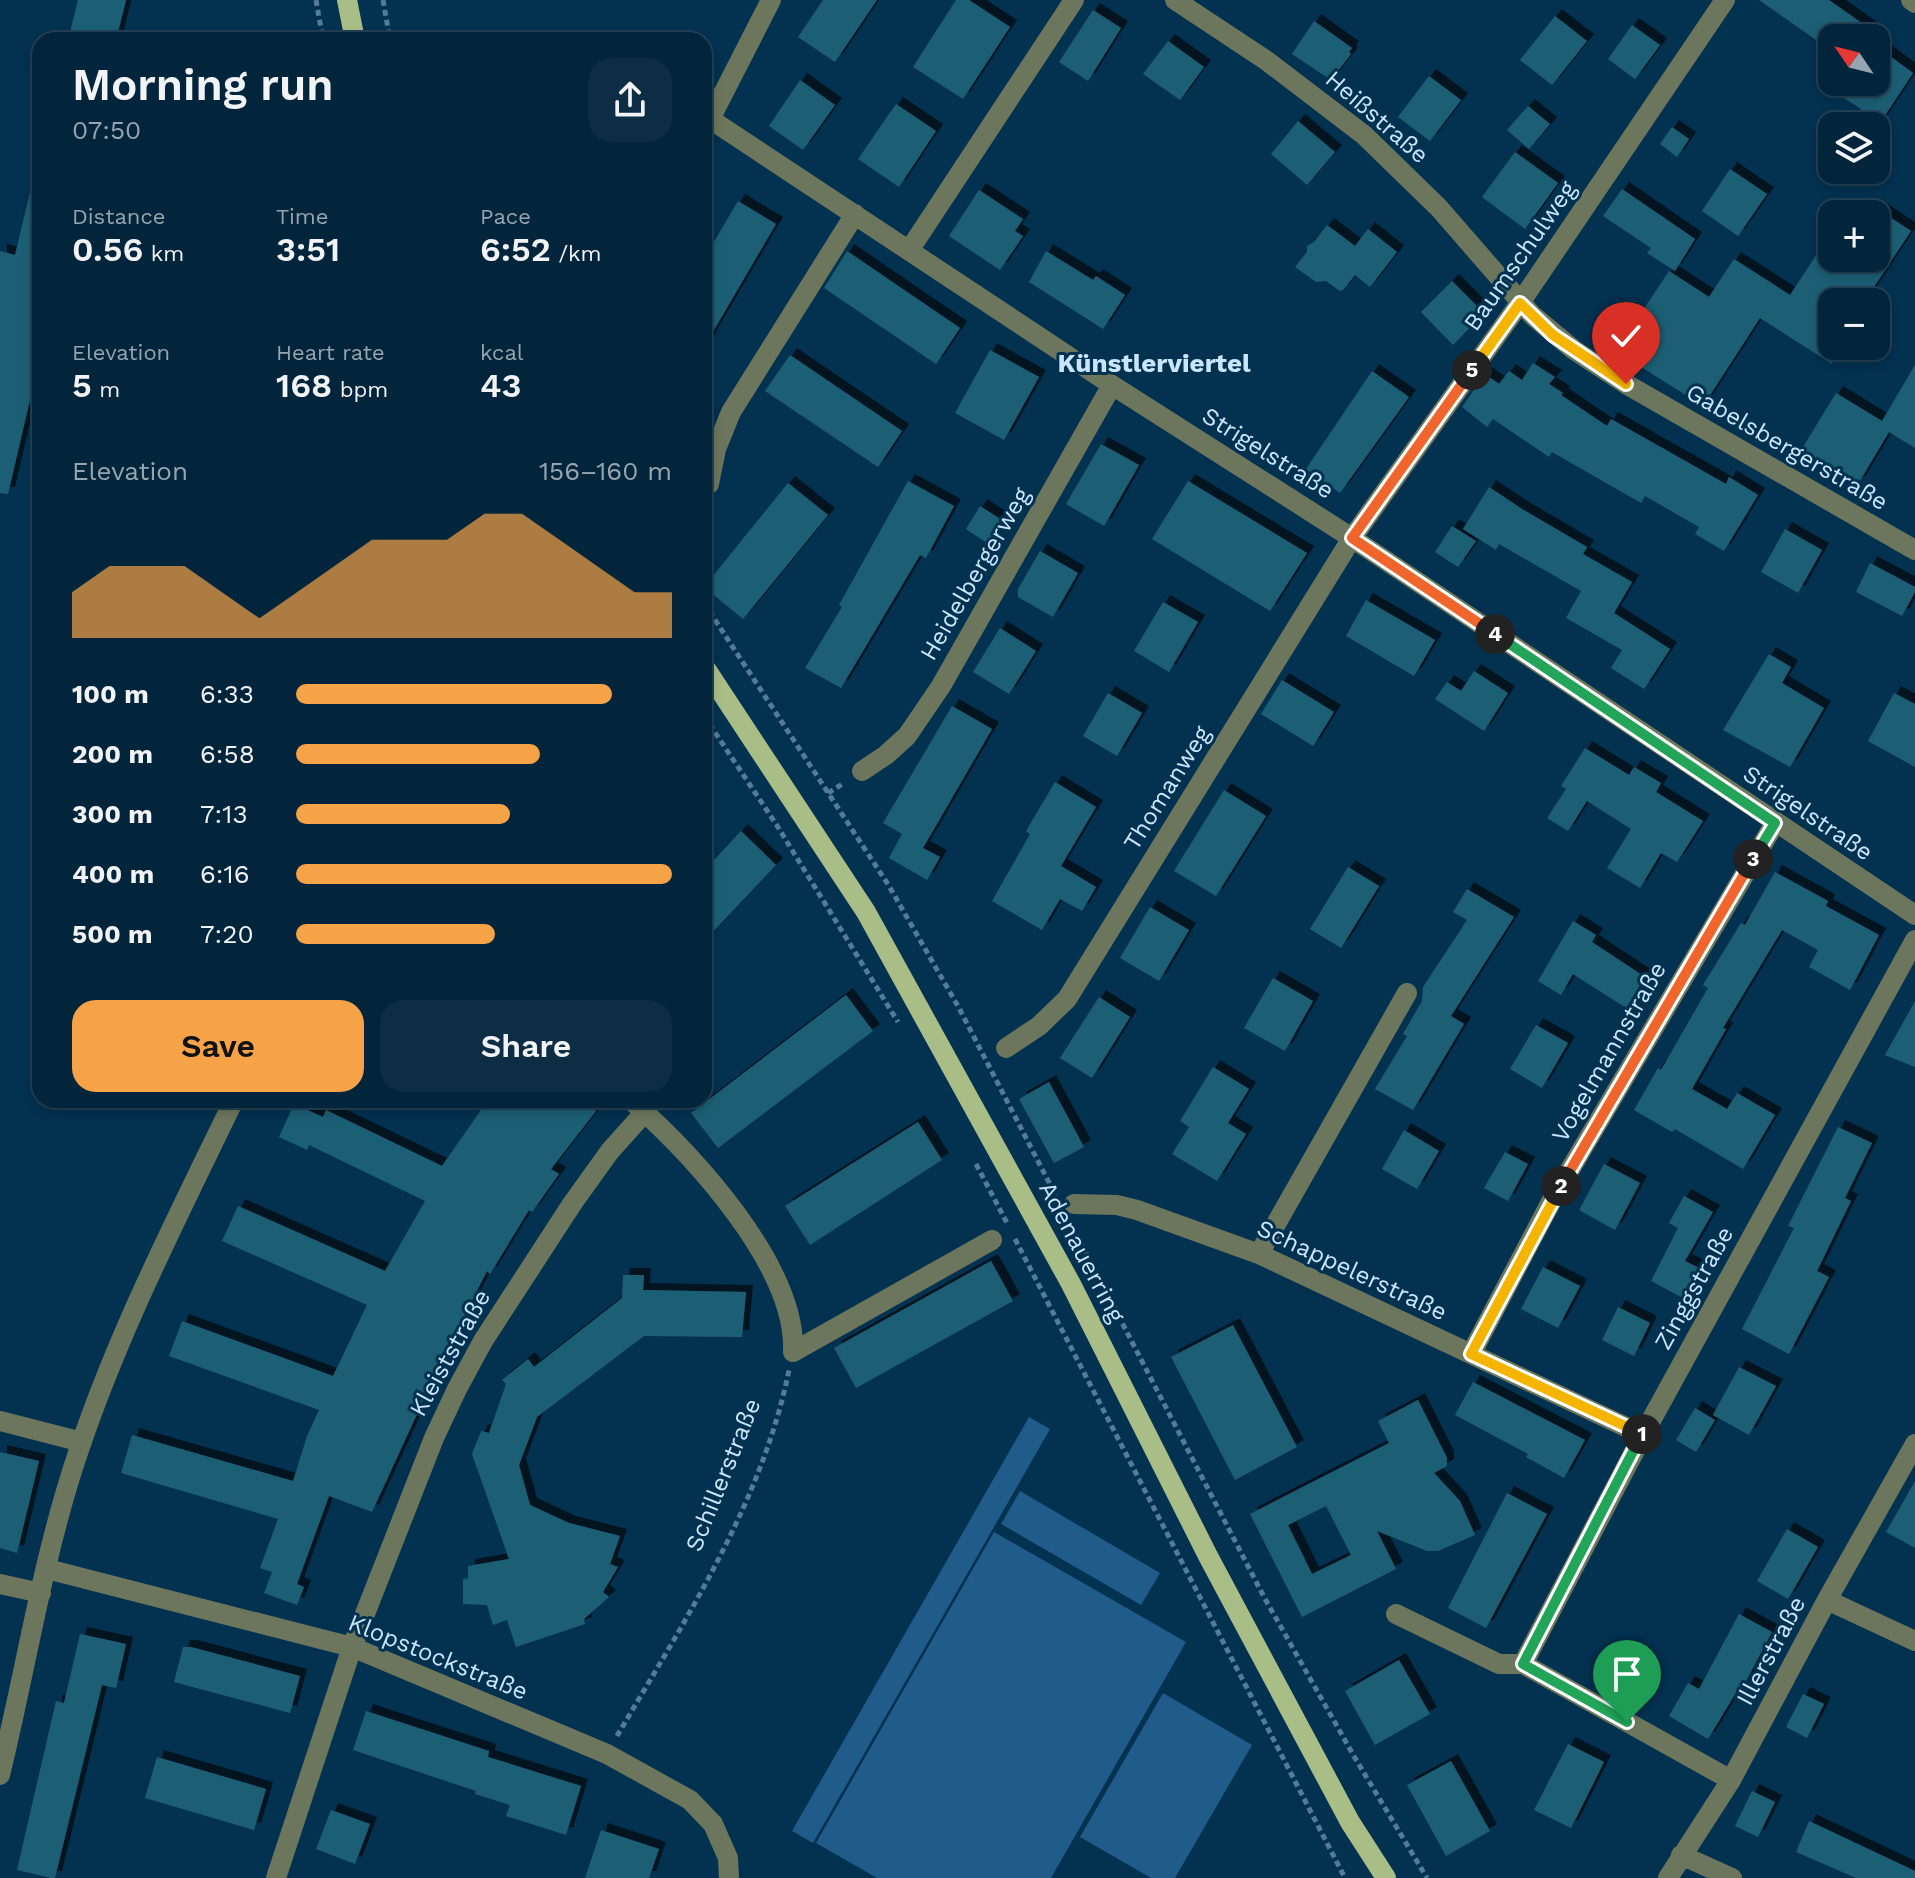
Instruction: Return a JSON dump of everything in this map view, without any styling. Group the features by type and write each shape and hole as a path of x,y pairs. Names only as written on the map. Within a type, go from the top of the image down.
{"main road":[{"path":"347,0 353,32"},
{"name":"Adenauerring","path":"712,678 866,912 1071,1284 1208,1556 1350,1822 1386,1878"}],"street":[{"path":"712,115 771,0"},
{"path":"910,249 1074,0"},
{"name":"Heißstraße","path":"1175,0 1267,61 1364,135 1439,208 1520,303"},
{"name":"Baumschulweg","path":"1352,538 1520,303 1725,0"},
{"name":"Strigelstraße","path":"712,128 910,249 1112,385 1352,538 1915,915"},
{"path":"712,469 716,449 731,412 855,214"},
{"name":"Gabelsbergerstraße","path":"1520,303 1553,335 1626,384 1915,550"},
{"name":"Heidelbergerweg","path":"862,771 907,736 941,686 1112,385"},
{"name":"Thomanweg","path":"1006,1048 1039,1026 1067,999 1352,538"},
{"name":"Vogelmannstraße","path":"1471,1354 1552,1200 1775,823"},
{"name":"Zinggstraße","path":"1523,1664 1643,1435 1915,940"},
{"path":"1259,1254 1407,993"},
{"path":"0,1775 41,1593 82,1442 139,1302 230,1108"},
{"name":"Kleiststraße","path":"276,1878 352,1647 434,1438 483,1341 637,1108"},
{"path":"640,1108 685,1150 741,1222 769,1266 784,1296 793,1335 793,1352 992,1240"},
{"name":"Schappelerstraße","path":"1074,1204 1117,1205 1137,1210 1259,1254 1643,1435"},
{"path":"0,1421 82,1442"},
{"name":"Illerstraße","path":"1668,1878 1731,1780 1915,1444"},
{"name":"Klopstockstraße","path":"47,1569 352,1647 607,1754 690,1800 713,1824 728,1858 729,1878"},
{"path":"0,1584 41,1593"},
{"path":"1827,1600 1915,1641"},
{"path":"1396,1614 1499,1664 1523,1664 1731,1780"},
{"path":"1681,1855 1732,1878"}],"path":[{"path":"316,0 322,32"},
{"path":"383,0 389,32"},
{"path":"712,728 792,848 901,1027"},
{"path":"975,1161 1345,1878"},
{"name":"Schillerstraße","path":"607,1754 710,1577 766,1453 793,1352"}],"shaded area":[{"path":"1029,1417 1050,1429 813,1843 792,1831"},
{"path":"1020,1491 1160,1573 1141,1605 1001,1524"},
{"path":"994,1532 1186,1642 1051,1878 877,1878 816,1843"},
{"path":"1163,1693 1252,1745 1175,1878 1151,1878 1080,1837"}],"building":[{"path":"78,0 126,0 118,32 70,32"},
{"path":"823,0 877,0 835,62 798,37"},
{"path":"956,0 969,0 1010,27 963,99 913,67"},
{"path":"1759,0 1829,0 1863,24 1818,24 1818,41"},
{"path":"1093,10 1121,28 1088,81 1059,62"},
{"path":"1555,16 1587,41 1552,85 1520,60"},
{"path":"1314,21 1352,48 1351,54 1331,80 1292,54"},
{"path":"1632,25 1660,45 1635,79 1608,59"},
{"path":"1168,41 1204,67 1180,100 1143,74"},
{"path":"1890,56 1913,73 1887,112 1859,112 1861,109 1841,96 1890,96"},
{"path":"1429,76 1461,100 1430,141 1398,117"},
{"path":"800,80 835,105 803,150 769,126"},
{"path":"896,104 936,131 899,187 858,159"},
{"path":"1528,106 1550,124 1529,149 1507,130"},
{"path":"1298,121 1335,152 1307,185 1271,154"},
{"path":"1672,127 1689,139 1677,157 1660,144"},
{"path":"1515,152 1558,183 1525,229 1482,197"},
{"path":"1730,169 1767,194 1738,236 1702,211"},
{"path":"32,184 32,391 8,494 0,493 0,251 15,255"},
{"path":"1622,189 1695,239 1675,271 1647,253 1651,248 1603,216"},
{"path":"979,190 1023,219 1015,231 1023,236 1000,270 949,236"},
{"path":"738,201 776,224 712,333 712,245"},
{"path":"1890,217 1911,231 1890,263"},
{"path":"1327,225 1355,246 1368,229 1397,252 1370,287 1355,275 1340,291 1326,281 1316,282 1295,267 1307,252 1307,246"},
{"path":"847,251 960,328 936,364 824,288"},
{"path":"1046,251 1093,280 1096,276 1125,295 1103,329 1029,282"},
{"path":"1818,252 1818,272 1884,272 1873,288 1818,288 1818,355 1760,318 1703,406 1616,351 1669,271 1709,297 1734,259 1790,295"},
{"path":"1452,281 1484,313 1453,345 1421,312"},
{"path":"990,350 1039,377 1004,440 955,413"},
{"path":"790,355 902,431 878,467 765,391"},
{"path":"1533,363 1555,377 1549,384 1563,393 1561,395 1607,426 1611,419 1726,484 1729,477 1758,495 1724,551 1695,534 1699,527 1645,496 1641,503 1552,452 1549,457 1493,419 1487,427 1462,407 1485,374 1499,384 1509,371 1522,380"},
{"path":"1915,365 1915,448 1889,432 1858,484 1800,452 1836,393 1882,421"},
{"path":"1372,371 1409,397 1340,493 1306,469"},
{"path":"1101,444 1139,465 1104,526 1066,504"},
{"path":"908,481 954,506 926,558 920,555 841,688 805,668 842,607 839,605"},
{"path":"1188,481 1307,553 1270,611 1152,539"},
{"path":"788,483 828,515 743,619 712,594 712,577"},
{"path":"1489,487 1587,547 1583,554 1632,582 1614,613 1670,649 1644,689 1611,668 1622,650 1566,618 1581,591 1499,544 1496,550 1463,529"},
{"path":"980,506 1005,522 990,545 966,529"},
{"path":"1452,526 1476,541 1458,567 1435,552"},
{"path":"1785,529 1822,550 1798,593 1761,572"},
{"path":"1040,551 1078,573 1053,617 1018,597 1018,589"},
{"path":"1870,563 1915,587 1902,616 1856,592"},
{"path":"1366,600 1435,640 1414,676 1346,636"},
{"path":"1163,602 1198,622 1169,672 1134,651"},
{"path":"1000,628 1036,651 1009,694 973,672"},
{"path":"1769,654 1791,667 1782,683 1824,708 1790,767 1723,730"},
{"path":"1474,671 1508,693 1484,731 1435,699 1447,682 1461,691"},
{"path":"1282,680 1334,712 1313,746 1261,714"},
{"path":"1108,693 1142,713 1117,756 1083,736"},
{"path":"1894,693 1915,704 1915,767 1868,741"},
{"path":"952,706 992,729 923,848 940,857 927,880 889,858 902,834 883,823"},
{"path":"1585,748 1629,775 1634,767 1661,783 1656,792 1703,821 1677,862 1661,853 1640,888 1607,868 1631,829 1587,801 1568,831 1547,818 1566,789 1561,786"},
{"path":"1055,782 1096,807 1061,866 1096,887 1082,911 1060,899 1042,930 992,901 1030,834 1026,831"},
{"path":"1224,790 1266,816 1216,896 1174,871"},
{"path":"741,831 776,865 712,933 712,862"},
{"path":"1348,867 1379,886 1341,948 1310,929"},
{"path":"1775,872 1828,901 1826,906 1879,935 1850,990 1809,967 1818,950 1782,930 1723,1028 1726,1029 1692,1089 1727,1109 1737,1093 1775,1115 1743,1169 1675,1129 1672,1132 1634,1110 1708,988 1703,985 1741,923 1745,925"},
{"path":"1467,889 1514,917 1451,1016 1464,1024 1413,1110 1375,1089 1407,1036 1403,1034 1422,1001 1423,987 1467,920 1453,912"},
{"path":"1150,907 1189,930 1159,981 1120,958"},
{"path":"1573,921 1596,935 1592,942 1645,977 1626,1008 1573,974 1561,995 1538,981"},
{"path":"1273,978 1313,1001 1285,1051 1244,1028"},
{"path":"846,995 873,1031 718,1148 691,1113 698,1108 712,1108 712,1097"},
{"path":"1099,997 1130,1017 1092,1078 1060,1058"},
{"path":"1915,1001 1915,1067 1885,1055"},
{"path":"1536,1025 1568,1043 1542,1088 1510,1069"},
{"path":"1213,1067 1249,1089 1228,1123 1246,1134 1217,1181 1172,1154 1189,1127 1180,1121"},
{"path":"1049,1082 1084,1147 1054,1163 1019,1099"},
{"path":"292,1108 303,1108 323,1117 326,1110 442,1166 482,1108 592,1108 596,1111 551,1169 559,1174 532,1212 529,1210 490,1274 487,1271 372,1512 329,1496 297,1584 304,1587 297,1605 264,1593 272,1572 260,1568 278,1519 121,1473 132,1435 293,1481 319,1410 169,1356 182,1321 333,1376 367,1305 222,1241 238,1206 385,1271 425,1201 309,1145 307,1150 279,1137"},
{"path":"918,1122 942,1160 810,1245 785,1206"},
{"path":"1838,1127 1872,1143 1845,1198 1851,1201 1817,1271 1829,1277 1789,1354 1742,1329 1794,1228 1788,1226"},
{"path":"1404,1130 1439,1151 1417,1189 1382,1169"},
{"path":"1505,1152 1528,1164 1508,1201 1484,1188"},
{"path":"1604,1164 1640,1183 1615,1230 1579,1210"},
{"path":"1684,1196 1713,1212 1685,1261 1699,1268 1683,1298 1651,1281 1678,1228 1669,1223"},
{"path":"991,1261 1013,1301 856,1388 834,1348"},
{"path":"1543,1267 1580,1286 1558,1328 1521,1309"},
{"path":"623,1275 644,1275 643,1290 746,1292 742,1337 644,1336 537,1417 519,1465 530,1505 569,1523 620,1536 610,1564 618,1567 603,1592 609,1597 584,1619 585,1624 516,1647 507,1620 493,1625 487,1605 463,1604 463,1579 468,1578 468,1566 509,1559 472,1454 481,1431 489,1433 506,1384 502,1380 528,1359 534,1367 622,1298"},
{"path":"1618,1307 1650,1323 1634,1356 1602,1340"},
{"path":"1233,1325 1297,1447 1235,1480 1171,1357"},
{"path":"1739,1367 1776,1386 1749,1435 1713,1415"},
{"path":"1473,1382 1585,1440 1564,1478 1526,1457 1528,1454 1455,1415"},
{"path":"1418,1400 1447,1458 1447,1466 1434,1473 1460,1501 1475,1535 1438,1551 1427,1551 1377,1531 1396,1569 1302,1617 1250,1514 1389,1443 1378,1421","holes":["1326,1506 1351,1555 1312,1574 1288,1525"]},
{"path":"1695,1408 1715,1420 1696,1452 1676,1440"},
{"path":"0,1452 39,1461 17,1553 0,1548"},
{"path":"1915,1481 1915,1548 1886,1532"},
{"path":"1507,1493 1547,1514 1486,1628 1448,1608"},
{"path":"1787,1529 1818,1547 1788,1599 1757,1581"},
{"path":"1739,1614 1772,1632 1743,1687 1740,1686 1708,1739 1669,1716 1688,1683 1699,1689"},
{"path":"80,1634 126,1644 116,1688 102,1685 55,1878 51,1878 17,1870 56,1701 64,1703"},
{"path":"183,1647 300,1676 290,1713 174,1682"},
{"path":"1399,1660 1430,1714 1375,1745 1345,1691"},
{"path":"1803,1694 1824,1704 1807,1738 1786,1727"},
{"path":"366,1711 489,1751 488,1757 581,1786 566,1835 506,1816 510,1805 475,1794 476,1791 353,1750"},
{"path":"1568,1744 1604,1762 1571,1828 1534,1810"},
{"path":"157,1757 266,1789 254,1830 145,1798"},
{"path":"1451,1761 1490,1831 1446,1856 1407,1785"},
{"path":"1752,1791 1775,1802 1758,1837 1735,1826"},
{"path":"331,1810 370,1824 355,1864 316,1849"},
{"path":"1809,1821 1915,1871 1915,1878 1856,1878 1796,1852"},
{"path":"601,1830 659,1849 649,1878 585,1878"}],"district":[{"name":"Künstlerviertel","path":"1154,363"}],"route":[{"path":"1626,384 1553,335 1520,303 1352,538 1775,823 1552,1200 1471,1354 1643,1435 1523,1664 1627,1722"}]}
